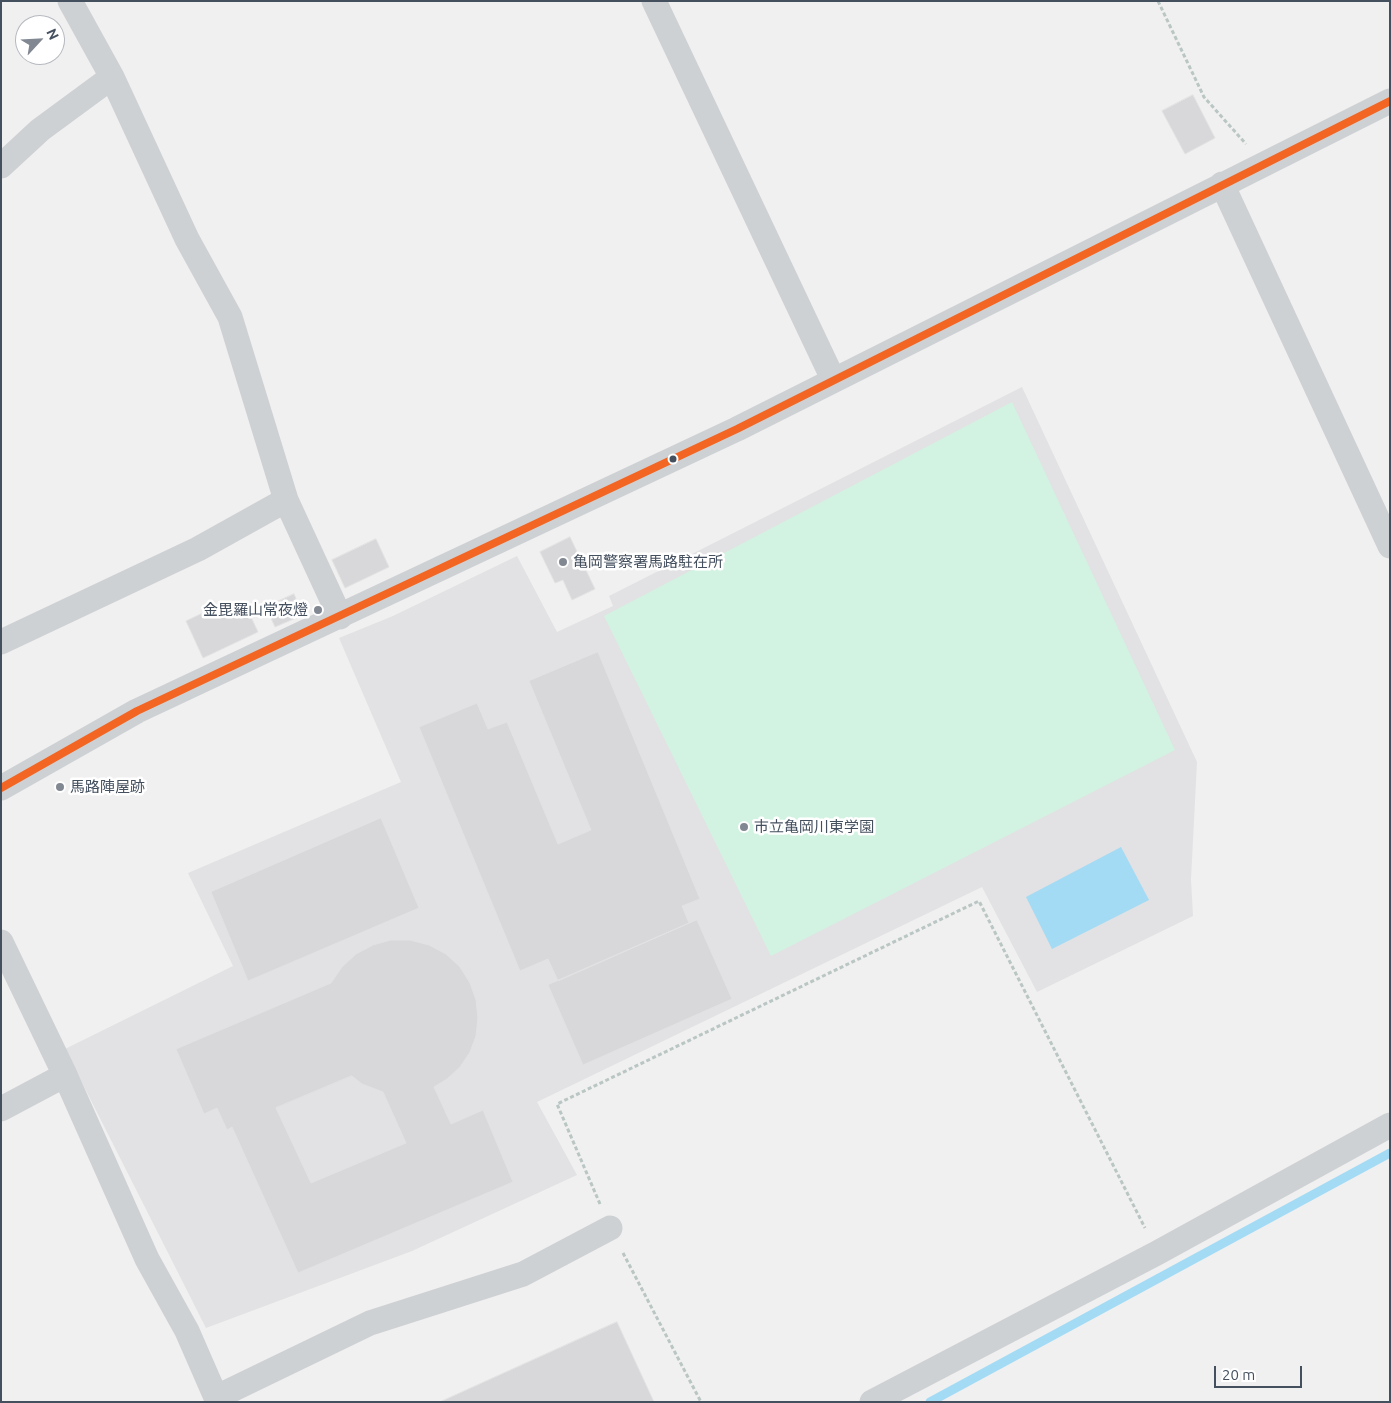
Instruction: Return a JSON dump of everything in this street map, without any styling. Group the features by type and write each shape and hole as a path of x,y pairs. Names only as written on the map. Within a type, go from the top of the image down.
{"street":[{"path":"70,1 112,77 187,239 230,317 286,500 340,617"},
{"path":"654,1 833,379"},
{"path":"1,166 40,130 112,77"},
{"path":"1,788 136,711 340,617 737,429 1390,100"},
{"path":"1222,184 1390,546"},
{"path":"1,642 198,549 286,500"},
{"path":"1,942 65,1076 147,1259 187,1331 217,1399 370,1324 523,1274 610,1228"},
{"path":"1,1109 65,1076"},
{"path":"872,1402 1158,1253 1390,1125"}],"path":[{"path":"1158,1 1204,97 1247,145 1257,166"},
{"path":"701,1402 610,1228 557,1104 979,901 1158,1253"}],"shaded area":[{"name":"市立亀岡川東学園","path":"1022,387 1197,762 1191,879 1193,916 1037,992 982,887 537,1102 577,1175 412,1251 206,1328 65,1049 233,966 188,873 401,782 339,638 393,616 517,556 557,632 613,606 609,596"}],"green space":[{"path":"1012,402 1175,750 771,956 604,616"}],"water":[{"path":"1121,847 1149,900 1052,949 1026,897"}],"building":[{"path":"1193,95 1215,138 1185,154 1162,111"},
{"path":"570,537 595,589 572,600 563,580 555,583 540,552"},
{"path":"376,539 389,567 345,588 332,560"},
{"path":"294,594 303,615 275,627 266,607"},
{"path":"245,604 258,632 203,658 186,621 211,609 216,618"},
{"path":"598,652 700,899 682,906 689,923 558,981 548,959 520,971 419,727 477,703 488,729 507,722 558,844 591,830 529,681"},
{"path":"381,818 419,908 248,981 211,892"},
{"path":"697,920 732,999 583,1065 548,985"},
{"path":"391,940 410,940 429,945 446,954 460,967 470,983 476,1000 478,1018 476,1036 470,1052 460,1067 447,1079 434,1087 451,1124 483,1110 513,1182 298,1273 232,1127 227,1130 217,1108 204,1114 176,1049 331,983 342,967 356,954 373,945","holes":["352,1076 362,1084 383,1092 406,1143 311,1183 276,1108"]},
{"path":"617,1322 654,1402 440,1402"}],"waterway":[{"path":"930,1402 1390,1153"}],"transit line":[{"path":"1,788 137,711 737,429 1390,101"}],"place":[{"name":"亀岡警察署馬路駐在所","path":"563,562"},
{"name":"金毘羅山常夜燈","path":"318,610"},
{"name":"馬路陣屋跡","path":"60,787"},
{"name":"市立亀岡川東学園","path":"744,827"}]}
